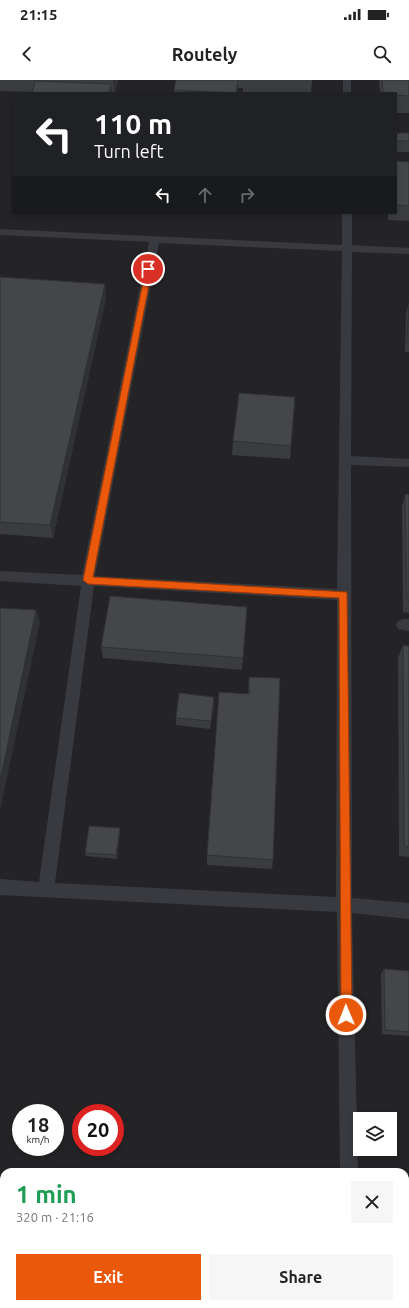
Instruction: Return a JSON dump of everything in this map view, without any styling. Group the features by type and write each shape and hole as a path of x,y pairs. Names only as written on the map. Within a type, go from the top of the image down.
{"lane":[{"path":"346,80 347,92"},
{"path":"347,214 348,248 344,594 348,1168"},
{"path":"0,232 409,251"},
{"path":"46,890 88,580 136,329 155,239"},
{"path":"346,460 409,463"},
{"path":"0,576 344,594"},
{"path":"0,887 345,905 409,911"}],"shaded area":[{"path":"0,80 409,80 409,1168 0,1168"}],"building":[{"path":"176,80 238,80 236,92 174,90"},
{"path":"382,80 409,80 409,96 397,95 397,92 383,92"},
{"path":"35,81 111,84 109,92 32,92"},
{"path":"397,133 409,133 409,141 397,141"},
{"path":"397,161 409,162 409,206 397,205"},
{"path":"0,277 105,284 50,525 0,522"},
{"path":"409,303 409,342 407,342"},
{"path":"239,393 295,397 291,446 233,441"},
{"path":"405,494 409,495 409,601 407,600"},
{"path":"110,596 247,607 243,658 101,647"},
{"path":"0,608 36,610 0,781"},
{"path":"403,645 409,646 409,847 404,846"},
{"path":"249,677 280,678 273,860 207,855 219,692 249,694"},
{"path":"179,693 214,697 211,721 176,718"},
{"path":"89,826 120,828 116,855 85,853"},
{"path":"384,969 409,971 409,1032 385,1030"}],"route":[{"path":"148,269 88,580 344,594 344,884 346,1015"}]}
